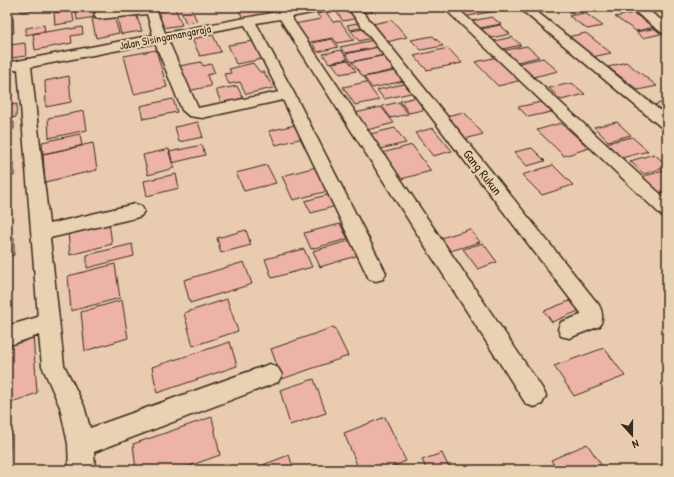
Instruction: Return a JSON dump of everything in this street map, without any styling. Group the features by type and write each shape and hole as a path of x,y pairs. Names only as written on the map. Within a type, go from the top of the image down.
{"street":[{"name":"Jalan Sisingamangaraja","path":"16,65 249,21 288,11 322,7"},
{"name":"Gang Rukun","path":"353,7 592,311 592,320 569,329"},
{"path":"449,7 667,210"},
{"path":"524,7 667,124"},
{"path":"635,7 667,30"},
{"path":"100,15 149,10 152,12 160,38 190,110 194,113 202,113 288,95"},
{"path":"288,11 534,396"},
{"path":"249,21 288,95 376,273"},
{"path":"16,65 42,233 53,366 72,406 81,444 82,470"},
{"path":"42,233 135,211"},
{"path":"7,336 49,322"},
{"path":"81,444 270,375"}],"building":[{"path":"20,7 45,7 45,8 21,12"},
{"path":"179,7 190,7 197,21 186,23"},
{"path":"237,7 263,7 268,14 243,18"},
{"path":"355,7 368,7 373,12 361,14"},
{"path":"453,7 498,7 501,10 463,17"},
{"path":"586,7 590,10 573,13 566,8"},
{"path":"93,8 95,17 77,20 76,11"},
{"path":"175,8 182,25 161,28 155,12"},
{"path":"350,8 358,18 343,21 336,11"},
{"path":"72,10 74,22 55,25 54,13"},
{"path":"326,12 333,22 340,21 354,40 337,43 333,38 305,43 294,24 321,19 317,14"},
{"path":"585,13 603,26 587,29 569,16"},
{"path":"633,13 655,27 636,31 615,17"},
{"path":"136,14 142,31 121,34 117,17"},
{"path":"114,16 119,33 96,38 92,19"},
{"path":"492,17 501,24 480,28 472,21"},
{"path":"13,18 14,33 7,34 7,19"},
{"path":"392,20 407,37 387,42 372,24"},
{"path":"363,22 366,27 350,30 347,25"},
{"path":"44,25 45,31 26,35 26,28"},
{"path":"500,25 510,34 486,39 477,30"},
{"path":"82,27 83,34 71,36 72,43 35,50 33,34"},
{"path":"657,28 665,33 643,38 636,32"},
{"path":"364,29 372,38 359,41 351,31"},
{"path":"586,33 611,53 592,57 567,37"},
{"path":"213,35 221,52 200,56 192,39"},
{"path":"433,36 443,46 421,50 411,40"},
{"path":"512,37 521,45 498,50 490,42"},
{"path":"332,39 338,47 318,52 312,43"},
{"path":"374,40 379,47 345,53 340,47"},
{"path":"254,41 263,59 236,64 228,45"},
{"path":"25,43 26,56 11,58 10,45"},
{"path":"527,46 539,57 513,63 501,51"},
{"path":"377,47 384,55 351,62 346,54"},
{"path":"448,48 462,63 427,70 414,56"},
{"path":"156,50 167,87 134,94 124,56"},
{"path":"341,50 348,59 329,63 323,54"},
{"path":"386,55 398,69 363,77 352,62"},
{"path":"498,57 522,80 498,86 475,62"},
{"path":"543,58 558,71 529,78 515,64"},
{"path":"348,60 356,71 340,74 332,63"},
{"path":"201,62 203,66 211,64 215,73 207,75 211,86 188,91 179,66"},
{"path":"626,62 657,86 638,90 608,67"},
{"path":"253,63 260,72 264,72 273,88 246,94 240,82 229,84 224,74 231,73 229,69"},
{"path":"400,70 408,80 372,88 364,77"},
{"path":"69,76 71,102 46,107 45,81"},
{"path":"366,82 379,100 355,105 343,87"},
{"path":"408,83 415,92 384,99 377,90"},
{"path":"572,83 585,94 561,100 549,88"},
{"path":"237,86 244,100 222,105 216,90"},
{"path":"417,97 427,109 409,113 400,101"},
{"path":"173,99 177,112 143,119 140,106"},
{"path":"546,101 556,111 528,117 518,107"},
{"path":"667,101 667,112 664,113 654,105"},
{"path":"399,102 408,114 391,118 382,106"},
{"path":"17,104 16,117 7,119 7,106"},
{"path":"381,107 394,123 367,130 355,113"},
{"path":"84,111 87,130 49,138 48,118"},
{"path":"464,112 483,134 465,139 446,116"},
{"path":"14,122 14,129 7,131 7,123"},
{"path":"198,122 203,137 179,142 175,127"},
{"path":"617,122 631,135 608,141 594,127"},
{"path":"561,123 589,148 564,156 537,130"},
{"path":"295,125 303,138 276,145 269,131"},
{"path":"395,128 406,143 380,149 370,134"},
{"path":"433,128 452,151 433,156 415,133"},
{"path":"80,134 82,146 43,154 42,142"},
{"path":"632,137 648,151 622,158 606,143"},
{"path":"93,143 97,170 45,182 43,154"},
{"path":"202,145 205,155 172,163 169,152"},
{"path":"412,145 431,171 401,179 382,153"},
{"path":"532,148 545,161 527,166 514,152"},
{"path":"169,149 174,168 148,175 143,155"},
{"path":"654,154 667,165 667,167 644,174 630,161"},
{"path":"14,163 14,176 7,177 7,164"},
{"path":"267,165 276,183 244,191 236,173"},
{"path":"553,165 573,185 542,195 522,175"},
{"path":"316,167 328,191 293,200 282,176"},
{"path":"667,170 667,191 657,194 640,177"},
{"path":"176,174 179,188 147,196 144,181"},
{"path":"330,194 336,206 311,213 305,201"},
{"path":"109,222 112,244 70,255 68,232"},
{"path":"340,224 348,239 311,249 304,233"},
{"path":"470,229 480,242 447,252 438,239"},
{"path":"246,230 251,245 221,253 217,238"},
{"path":"14,237 14,255 7,257 7,238"},
{"path":"352,240 359,255 320,267 313,251"},
{"path":"483,243 497,262 478,269 463,249"},
{"path":"132,244 134,256 87,268 87,255"},
{"path":"304,249 312,267 272,278 265,259"},
{"path":"244,262 252,284 190,303 184,280"},
{"path":"115,264 120,298 71,311 68,276"},
{"path":"227,299 238,331 193,346 184,313"},
{"path":"122,300 128,338 85,351 81,312"},
{"path":"572,300 581,310 552,322 544,311"},
{"path":"334,327 348,356 282,379 271,349"},
{"path":"33,334 37,393 7,404 7,343"},
{"path":"230,342 237,366 157,393 152,367"},
{"path":"604,348 625,376 574,396 554,366"},
{"path":"314,379 326,413 290,425 280,390"},
{"path":"212,417 220,455 178,470 136,470 133,444"},
{"path":"385,417 406,461 384,470 359,470 344,433"},
{"path":"11,422 9,470 7,470 7,424"},
{"path":"587,444 605,470 557,470 551,460"},
{"path":"442,453 450,470 427,470 422,460"},
{"path":"289,455 294,470 255,470 255,468"}]}
